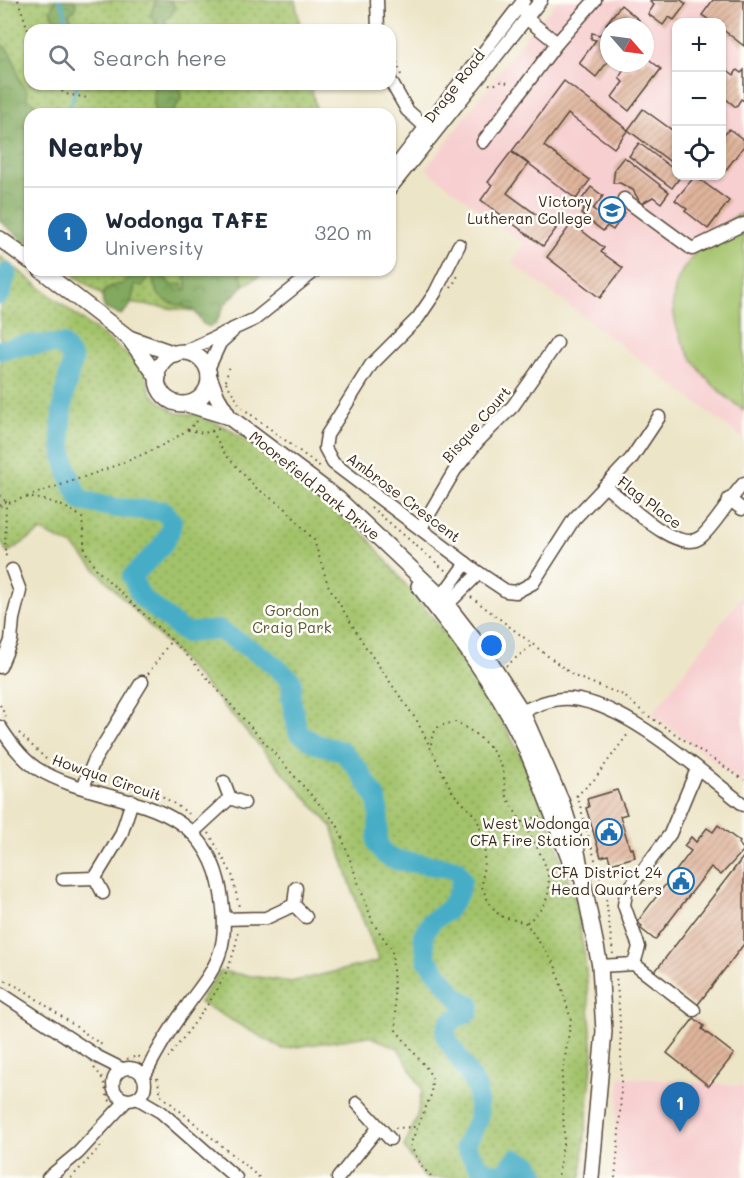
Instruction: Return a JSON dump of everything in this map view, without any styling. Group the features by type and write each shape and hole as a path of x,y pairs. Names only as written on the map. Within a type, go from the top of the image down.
{"main road":[{"path":"0,239 7,248 24,258"},
{"path":"49,276 129,338 158,378"},
{"path":"129,338 178,353 194,355 208,373 217,397 229,417"},
{"path":"178,353 162,363 158,378 159,386 167,398 173,402 229,417"},
{"path":"187,404 203,395 208,373"},
{"name":"Moorefield Park Drive","path":"229,417 338,499 399,555 407,571 441,603 497,674 517,715 556,807 592,919 600,966 604,1031 591,1178"},
{"name":"Moorefield Park Drive","path":"441,603 517,715"}],"street":[{"path":"377,0 378,24"},
{"path":"524,0 526,18 557,43"},
{"name":"Drage Road","path":"396,165 524,0"},
{"name":"Drage Road","path":"396,182 541,0"},
{"path":"483,142 557,43 595,0"},
{"path":"396,78 398,98 424,127 435,135"},
{"path":"624,199 692,249 744,224"},
{"name":"Ambrose Crescent","path":"459,245 435,293 418,318 370,365 327,435 327,454 333,463 479,573 510,592 529,587 574,519 631,459 659,417"},
{"path":"208,373 220,343 232,331 280,301 309,276"},
{"path":"178,353 213,336 232,331"},
{"name":"Bisque Court","path":"425,531 464,458 513,406 556,343"},
{"name":"Flag Place","path":"605,486 670,538 684,542 702,536 729,499 744,483"},
{"path":"729,499 742,509"},
{"name":"Ambrose Crescent","path":"459,585 466,563"},
{"path":"0,667 11,641 13,619 20,591 12,570"},
{"name":"Ambrose Crescent","path":"441,603 459,585 479,573"},
{"path":"83,787 90,770 142,682"},
{"path":"517,715 553,701 571,699 609,710 636,724 744,805"},
{"name":"Howqua Circuit","path":"6,725 8,738 26,760 38,769 83,787 166,813 196,829 219,880 224,919 220,952 208,976 159,1046 145,1082 123,1099 106,1130 48,1178"},
{"path":"634,964 639,947 624,906 626,893 670,834 697,769"},
{"path":"224,782 230,798 244,803"},
{"path":"196,829 230,798"},
{"path":"94,878 120,835 132,801"},
{"path":"63,879 94,878"},
{"path":"94,878 103,893"},
{"path":"294,905 297,888"},
{"path":"224,919 266,918 294,905"},
{"path":"294,905 306,917"},
{"path":"600,966 634,964 694,1010"},
{"path":"0,993 96,1062 113,1080 123,1099 161,1112"},
{"name":"Howqua Circuit","path":"113,1080 159,1046"},
{"path":"96,1062 127,1068 145,1082 161,1112 237,1178"},
{"path":"338,1178 384,1133 357,1102"}],"path":[{"path":"18,0 26,24"},
{"path":"487,82 493,86 506,82 521,92"},
{"path":"60,90 66,94 88,98"},
{"path":"450,290 459,274"},
{"path":"226,382 241,407 324,470"},
{"path":"0,506 133,458 188,430 205,410"},
{"path":"213,431 225,454 255,488 285,508 314,540 328,585 431,745 453,793 477,818 481,827 486,865 482,887 489,903 500,916 526,923 555,965 571,1020 562,1083 564,1137 558,1178"},
{"path":"315,463 327,454"},
{"path":"0,495 6,502 5,553 12,570"},
{"path":"24,498 47,502 75,512 82,518 85,551 97,570 172,639 337,824 373,923 392,950 396,1030 428,1070 432,1079 431,1095 410,1145 422,1167 433,1178"},
{"path":"367,504 427,552 459,585 574,676 622,695 744,780"},
{"path":"425,531 440,526 451,536"},
{"path":"142,682 172,639"},
{"path":"497,674 532,645"},
{"path":"0,705 6,725"},
{"path":"521,822 556,807 575,796 592,781 644,712"},
{"path":"431,745 433,734 439,726 456,722 478,736 503,770 506,796 548,872 549,893 544,905 526,923"},
{"path":"8,738 52,763"},
{"path":"59,767 90,770 105,779 162,796 183,808 196,829 220,848 232,874 240,918 237,940 224,979 163,1064"},
{"path":"96,1062 105,1080 107,1097 123,1099"},
{"path":"384,1133 399,1126 416,1127"},
{"path":"71,1178 90,1161 106,1130"}],"shaded area":[{"name":"Victory Lutheran College","path":"558,0 744,0 744,439 511,262 524,244 426,169 526,36"},
{"path":"744,593 744,784 652,714"},
{"path":"620,1077 744,1086 744,1178 612,1178"}],"green space":[{"path":"0,0 295,0 300,24 24,24 24,90 312,90 316,108 24,108 24,135 0,218"},
{"path":"56,0 73,0 76,4 75,10 69,14 76,24 56,24 50,10"},
{"path":"156,0 171,0 175,8 170,17 164,20 167,24 155,24 157,21 150,16"},
{"path":"0,44 10,53 24,90 27,91 27,98 37,108 24,108 24,241 0,221"},
{"path":"154,90 180,90 181,99 175,108 154,108"},
{"path":"744,212 744,410 713,385 699,368 678,331 674,311 675,291 682,271 711,234"},
{"name":"Gordon Craig Park","path":"0,256 144,368 151,393 163,404 177,413 198,415 229,429 288,471 366,536 468,661 538,786 575,901 585,957 593,1055 581,1178 425,1178 404,1147 417,1117 422,1089 398,1048 369,1036 283,1049 199,1002 220,971 291,982 379,961 359,910 332,827 186,664 73,546 41,531 7,553 0,539"},
{"path":"75,276 259,276 201,312 110,301"},
{"path":"129,276 149,276 143,286 135,285 130,306 121,315 105,309 102,298 108,288 123,284"},
{"path":"152,276 165,276 170,285 182,284 184,290 187,289 185,276 241,276 244,285 225,304 216,323 210,327 203,324 193,309 168,302 156,290"}],"building":[{"path":"651,0 681,0 686,4 676,18 669,17 663,25 648,14 654,5 650,2"},
{"path":"713,0 744,0 744,46 726,32 726,18 706,18 702,15"},
{"path":"621,5 637,18 611,18"},
{"path":"592,33 599,35 600,72 596,77 579,63 596,40 591,39"},
{"path":"654,63 661,69 629,111 612,97 623,82 619,78 622,72 654,72"},
{"path":"726,69 734,75 737,70 741,73 744,70 744,101 741,99 736,107 726,99"},
{"path":"564,81 628,130 614,148 568,114 544,146 590,180 576,199 512,151"},
{"path":"643,109 672,130 672,163 628,130"},
{"path":"729,129 744,140 744,146 726,170 726,133"},
{"path":"639,143 672,168 672,180 678,180 672,188 629,156"},
{"path":"511,152 528,164 507,193 556,229 543,246 481,200 492,185 488,182"},
{"path":"624,157 669,192 661,203 653,197 641,204 633,190 620,183 613,183 615,168"},
{"path":"692,180 700,180 729,201 708,229 675,200"},
{"path":"591,187 603,196 593,209 603,216 612,204 625,213 613,230 607,226 603,231 581,214 585,208 579,203"},
{"path":"572,223 604,248 601,252 623,268 600,298 547,257"},
{"name":"West Wodonga CFA Fire Station","path":"617,790 627,814 620,816 630,849 633,848 635,857 611,864 608,855 601,857 586,808 589,807 587,799"},
{"path":"718,825 740,842 744,850 721,875 711,867 655,940 640,928 642,926 637,922 691,851 684,846 691,837 696,842 707,828 713,832"},
{"path":"744,856 744,944 696,1007 653,974"},
{"path":"694,1018 704,1026 702,1029 734,1054 709,1086 667,1053"}],"waterway":[{"path":"59,0 64,8 67,24"},
{"path":"70,108 75,90"},
{"path":"0,295 7,273"},
{"path":"0,350 25,345 62,344 73,360 64,397 61,432 66,466 81,501 116,508 164,511 172,521 162,545 132,577 141,597 185,633 219,630 267,659 292,681 291,698 298,732 316,744 342,751 358,769 377,799 379,814 377,844 385,855 395,860 456,869 462,880 458,894 447,911 432,921 423,935 427,960 458,998 470,1005 469,1012 449,1023 446,1031 446,1037 477,1088 479,1118 465,1146 475,1161 485,1170 497,1173 516,1171 511,1165 516,1159 530,1165 537,1178"}],"place":[{"name":"Victory Lutheran College","path":"612,210"},
{"name":"West Wodonga CFA Fire Station","path":"609,832"},
{"name":"CFA District 24 Head Quarters","path":"681,881"},
{"name":"Wodonga TAFE","path":"680,1132"}]}
